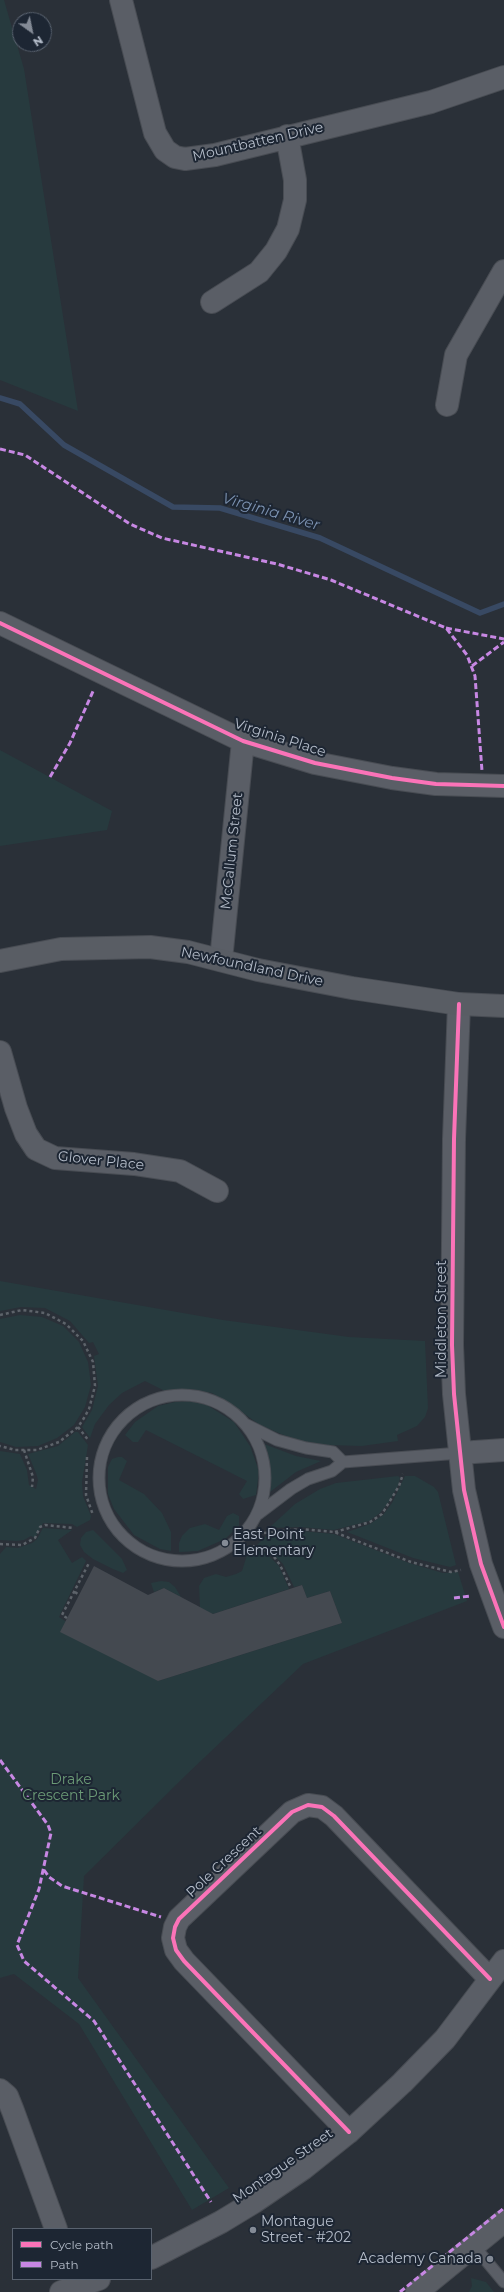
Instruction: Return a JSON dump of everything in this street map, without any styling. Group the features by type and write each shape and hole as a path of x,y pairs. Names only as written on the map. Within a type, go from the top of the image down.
{"street":[{"name":"Mountbatten Drive","path":"121,0 151,120 159,142 165,150 175,157 185,159 198,158 431,102 504,77"},
{"path":"212,302 259,272 276,251 288,229 295,200 295,180 287,136"},
{"path":"448,405 456,355 504,271"},
{"name":"Virginia Place","path":"0,623 243,741 315,763 392,778 436,784 504,786"},
{"name":"McCallum Street","path":"221,960 243,741"},
{"name":"Newfoundland Drive","path":"0,961 61,949 116,946 150,947 221,960 352,988 459,1004 504,1006"},
{"name":"Middleton Street","path":"459,1004 454,1139 452,1345 454,1394 464,1490 481,1564 504,1627"},
{"name":"Glover Place","path":"0,1052 18,1114 26,1134 36,1149 55,1158 134,1164 180,1171 217,1191"},
{"path":"460,1453 504,1450"},
{"name":"Pole Crescent","path":"349,2132 184,1961 176,1950 173,1938 175,1927 179,1919 292,1812 308,1805 322,1807 334,1816 490,1979"},
{"name":"Montague Street","path":"152,2258 201,2233 254,2202 304,2168 349,2132 402,2084 445,2039 504,1961"},
{"path":"0,2090 7,2096 56,2228"},
{"path":"417,2292 504,2221"},
{"path":"70,2286 95,2280"}],"lane":[{"path":"258,1514 263,1485 262,1466 258,1447 245,1424 229,1408 208,1397 187,1395 163,1396 139,1407 120,1424 102,1457 98,1474 99,1493 102,1509 112,1526 139,1550 151,1556 200,1560 230,1547 243,1537 258,1514 291,1489 308,1479 332,1471 343,1462 460,1453"},
{"path":"245,1424 277,1440 306,1448 333,1452 343,1462"},
{"path":"474,2246 504,2282"}],"path":[{"path":"0,1314 22,1310 45,1313 66,1324 83,1341 93,1362 95,1386 89,1409 78,1427 59,1442 37,1450 15,1450 0,1446"},
{"path":"78,1427 89,1441"},
{"path":"24,1450 33,1477 32,1487"},
{"path":"87,1457 86,1495 93,1515"},
{"path":"334,1532 370,1522 382,1514 399,1486 403,1474"},
{"path":"0,1548 1,1544 14,1546 29,1542 35,1538 40,1527 45,1525 74,1528"},
{"path":"264,1533 301,1529 334,1532 411,1562 451,1572 461,1570"},
{"path":"253,1546 267,1551 278,1561 291,1588"},
{"path":"67,1618 62,1616 89,1563"},
{"path":"74,1592 79,1594"}],"green space":[{"path":"0,0 4,0 12,28 12,52 19,52 24,69 78,411 0,380"},
{"path":"0,750 112,811 107,830 0,846"},
{"path":"0,1281 223,1320 349,1337 425,1341 428,1408 425,1417 417,1426 397,1435 398,1441 362,1446 328,1445 302,1441 260,1425 212,1393 191,1389 165,1391 145,1381 122,1393 109,1405 95,1424 90,1438 82,1427 92,1410 98,1386 94,1356 99,1354 93,1342 89,1343 70,1321 45,1308 21,1307 0,1311"},
{"path":"20,1315 42,1317 63,1326 79,1342 88,1362 91,1385 85,1407 74,1425 57,1438 38,1446 16,1447 0,1442 0,1319"},
{"path":"190,1401 207,1405 234,1422 250,1446 259,1471 256,1495 243,1499 239,1494 247,1481 146,1430 138,1442 133,1442 125,1435 135,1422 158,1406 175,1402"},
{"path":"75,1432 78,1432 88,1445 82,1482 83,1496 91,1516 90,1520 77,1527 72,1524 43,1523 35,1538 31,1536 24,1540 17,1541 0,1540 0,1451 20,1454 27,1470 29,1485 36,1489 38,1480 28,1454 58,1446"},
{"path":"264,1444 296,1456 321,1461 296,1472 270,1492 267,1489 268,1474 262,1446"},
{"path":"122,1457 127,1461 119,1480 144,1494 162,1513 171,1532 171,1551 160,1549 134,1535 114,1509 108,1494 108,1467 112,1459"},
{"path":"398,1476 400,1478 398,1486 389,1502 380,1513 369,1521 334,1530 300,1527 269,1528 295,1504 320,1489 336,1483"},
{"path":"405,1476 415,1476 434,1487 438,1492 456,1565 450,1567 413,1558 347,1532 370,1524 383,1515 392,1503"},
{"path":"233,1513 239,1516 239,1526 225,1539 198,1551 179,1552 179,1543 182,1536 190,1528 205,1524 219,1530 227,1516"},
{"name":"Drake Crescent Park","path":"43,1528 72,1530 58,1540 72,1563 82,1557 86,1561 59,1617 158,1681 342,1623 330,1591 307,1598 302,1585 294,1587 283,1564 268,1550 257,1545 267,1535 301,1531 334,1534 409,1563 443,1573 458,1572 467,1601 303,1664 186,1775 84,1876 78,1978 229,2188 192,2210 79,2024 14,1974 0,1978 0,1554 6,1547 18,1548 32,1543 37,1539"},
{"path":"93,1530 122,1559 127,1570 123,1573 113,1569 93,1559 84,1552 80,1545 81,1538 86,1532"},
{"path":"254,1549 266,1553 279,1566 289,1589 213,1614 200,1608 199,1586 204,1578 216,1574 226,1577 242,1571 247,1555"},
{"path":"161,1581 169,1582 175,1587 181,1597 164,1588 154,1592 151,1583"},
{"path":"471,2278 486,2282 494,2292 469,2292 472,2286"}],"building":[{"name":"East Point Elementary","path":"94,1566 148,1595 164,1588 213,1614 302,1585 307,1598 330,1591 342,1623 158,1681 60,1632"}],"waterway":[{"name":"Virginia River","path":"0,398 20,404 64,445 173,507 220,508 320,538 480,613 504,604"}],"marked path":[{"path":"0,449 25,455 130,524 162,538 277,564 331,580 446,628 467,655 475,676 482,771"},
{"path":"446,628 504,639"},
{"path":"472,666 504,642"},
{"path":"50,777 70,743 94,689"},
{"path":"454,1598 470,1596"},
{"path":"0,1760 48,1825 51,1833 39,1889 17,1945 24,1961 94,2021 211,2202"},
{"path":"44,1870 49,1877 62,1886 161,1917"},
{"path":"400,2292 504,2208"}],"cycle path":[{"path":"0,623 243,741 315,763 392,778 436,784 504,786"},
{"path":"459,1004 454,1139 452,1345 454,1394 464,1490 481,1564 504,1627"},
{"path":"349,2132 184,1961 176,1950 173,1938 175,1927 179,1919 292,1812 308,1805 322,1807 334,1816 490,1979"}],"place":[{"name":"East Point Elementary","path":"225,1543"},
{"name":"Montague Street - #202","path":"253,2230"},
{"name":"Academy Canada","path":"490,2259"}]}
